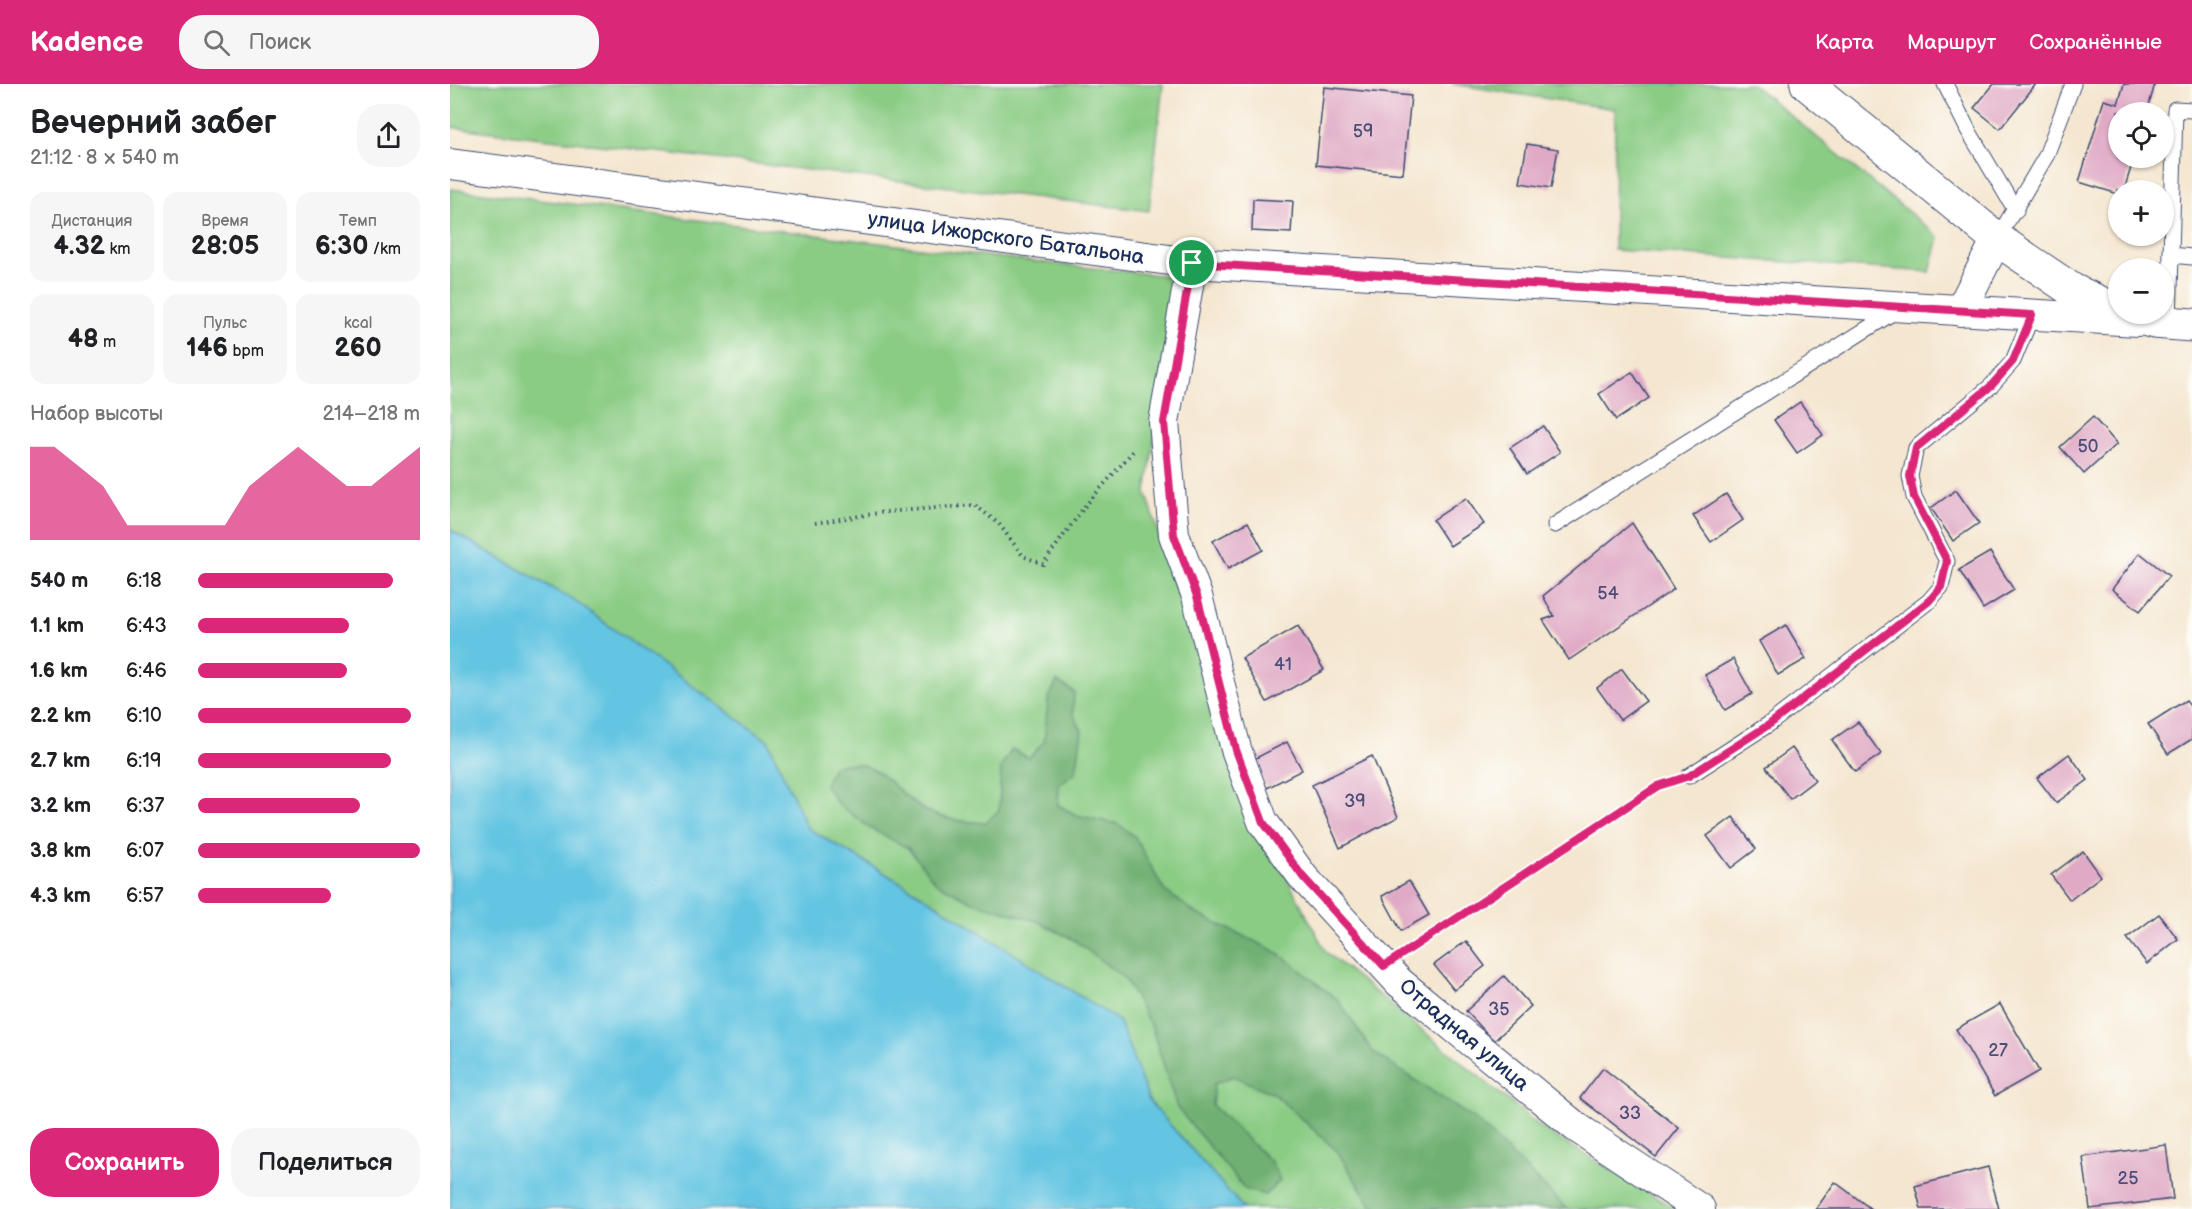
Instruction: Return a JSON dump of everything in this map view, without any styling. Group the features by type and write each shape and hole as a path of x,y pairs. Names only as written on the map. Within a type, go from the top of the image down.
{"street":[{"path":"1807,84 1997,239 2072,290 2108,306"},
{"name":"улица Ижорского Батальона","path":"450,164 1192,263 1900,308 2108,319"},
{"path":"1960,311 1997,239"},
{"name":"Отрадная улица","path":"1192,263 1164,422 1174,535 1197,596 1236,750 1263,822 1303,877 1399,982 1576,1127 1700,1209"}],"lane":[{"path":"1945,84 1968,130 2016,211"},
{"path":"1997,239 2016,211 2046,156 2073,84"},
{"path":"2170,258 2175,109 2192,110"},
{"path":"2171,255 2192,257"},
{"path":"1555,525 1900,308"},
{"path":"1689,776 1770,724 1929,601 1941,587 1947,561 1914,497 1910,476 1916,448 1991,386 2013,361 2032,315"}],"path":[{"path":"815,523 885,512 975,505 999,524 1023,556 1043,564 1085,506 1139,445 1164,422"},
{"path":"1384,966 1658,786 1689,776"}],"green space":[{"path":"450,84 1163,84 1149,211 450,127"},
{"path":"1452,84 1752,84 1939,237 1930,272 1614,250 1615,109"},
{"path":"450,189 906,246 1180,277 1146,492 1235,780 1326,952 1547,1132 1676,1209 1244,1209 1149,1101 1119,1021 920,894 807,828 768,741 573,600 450,530"},
{"path":"1057,681 1074,692 1073,713 1082,731 1076,772 1059,784 1058,805 1076,815 1118,824 1135,837 1164,890 1197,914 1273,950 1289,961 1338,1000 1373,1052 1477,1121 1567,1209 1378,1209 1371,1205 1337,1151 1274,1094 1233,1076 1214,1084 1212,1105 1271,1162 1280,1180 1265,1195 1245,1189 1177,1108 1152,1028 1125,979 1074,940 1037,921 973,902 936,883 908,848 870,828 837,803 825,785 833,766 862,765 882,775 928,812 952,819 985,823 999,810 1001,767 1012,749 1029,758 1044,742 1048,700"}],"water":[{"path":"450,530 573,600 768,741 807,828 920,894 1119,1021 1149,1101 1244,1209 450,1209"}],"building":[{"path":"1994,84 2036,84 2000,129 1974,108"},
{"path":"2124,84 2155,84 2150,102 2119,102"},
{"path":"1324,87 1411,96 1403,174 1316,165"},
{"path":"2104,100 2111,102 2108,102 2108,168 2131,168 2127,180 2108,180 2108,191 2079,182"},
{"path":"1527,144 1558,149 1551,188 1520,183"},
{"path":"1253,199 1293,201 1291,233 1252,231"},
{"path":"1632,372 1649,398 1616,420 1599,394"},
{"path":"1800,402 1823,435 1797,453 1774,420"},
{"path":"2093,417 2117,444 2084,474 2060,447"},
{"path":"1543,426 1560,452 1527,474 1510,448"},
{"path":"1956,490 1979,523 1953,541 1931,508"},
{"path":"1726,494 1743,520 1711,542 1693,516"},
{"path":"1466,498 1484,524 1450,546 1433,520"},
{"path":"1248,522 1263,550 1228,569 1213,541"},
{"path":"1632,523 1674,589 1569,660 1543,620 1554,616 1543,596"},
{"path":"1990,552 2014,590 1983,609 1959,570"},
{"path":"2140,553 2169,576 2140,611 2112,589"},
{"path":"1786,625 1806,659 1778,675 1759,641"},
{"path":"1298,626 1324,670 1267,702 1242,658"},
{"path":"1733,659 1752,694 1725,710 1705,675"},
{"path":"1622,669 1646,701 1620,720 1597,688"},
{"path":"2186,700 2192,709 2192,739 2168,754 2148,724"},
{"path":"1858,722 1881,754 1855,772 1832,740"},
{"path":"1287,742 1302,770 1267,788 1252,760"},
{"path":"1792,748 1815,780 1790,799 1766,767"},
{"path":"2069,754 2088,780 2056,803 2037,778"},
{"path":"1372,756 1398,817 1340,848 1312,785"},
{"path":"1733,817 1756,849 1731,868 1707,836"},
{"path":"2083,851 2101,876 2070,900 2051,875"},
{"path":"1409,881 1429,915 1401,931 1382,896"},
{"path":"2159,914 2178,939 2147,964 2127,938"},
{"path":"1466,941 1485,966 1454,990 1434,965"},
{"path":"1504,976 1531,1006 1494,1041 1466,1011"},
{"path":"2000,1004 2039,1071 1995,1096 1956,1029"},
{"path":"1603,1068 1679,1128 1656,1157 1580,1098"},
{"path":"2166,1145 2173,1199 2090,1209 2083,1157"},
{"path":"1988,1167 1999,1209 1921,1209 1915,1186"},
{"path":"1835,1182 1871,1209 1816,1209"}],"route":[{"path":"1192,263 2032,315 2013,361 1991,386 1916,448 1910,476 1914,497 1947,561 1941,587 1929,601 1770,724 1689,776 1658,786 1384,966 1303,877 1263,822 1236,750 1197,596 1174,535 1164,422 1192,263"}]}
